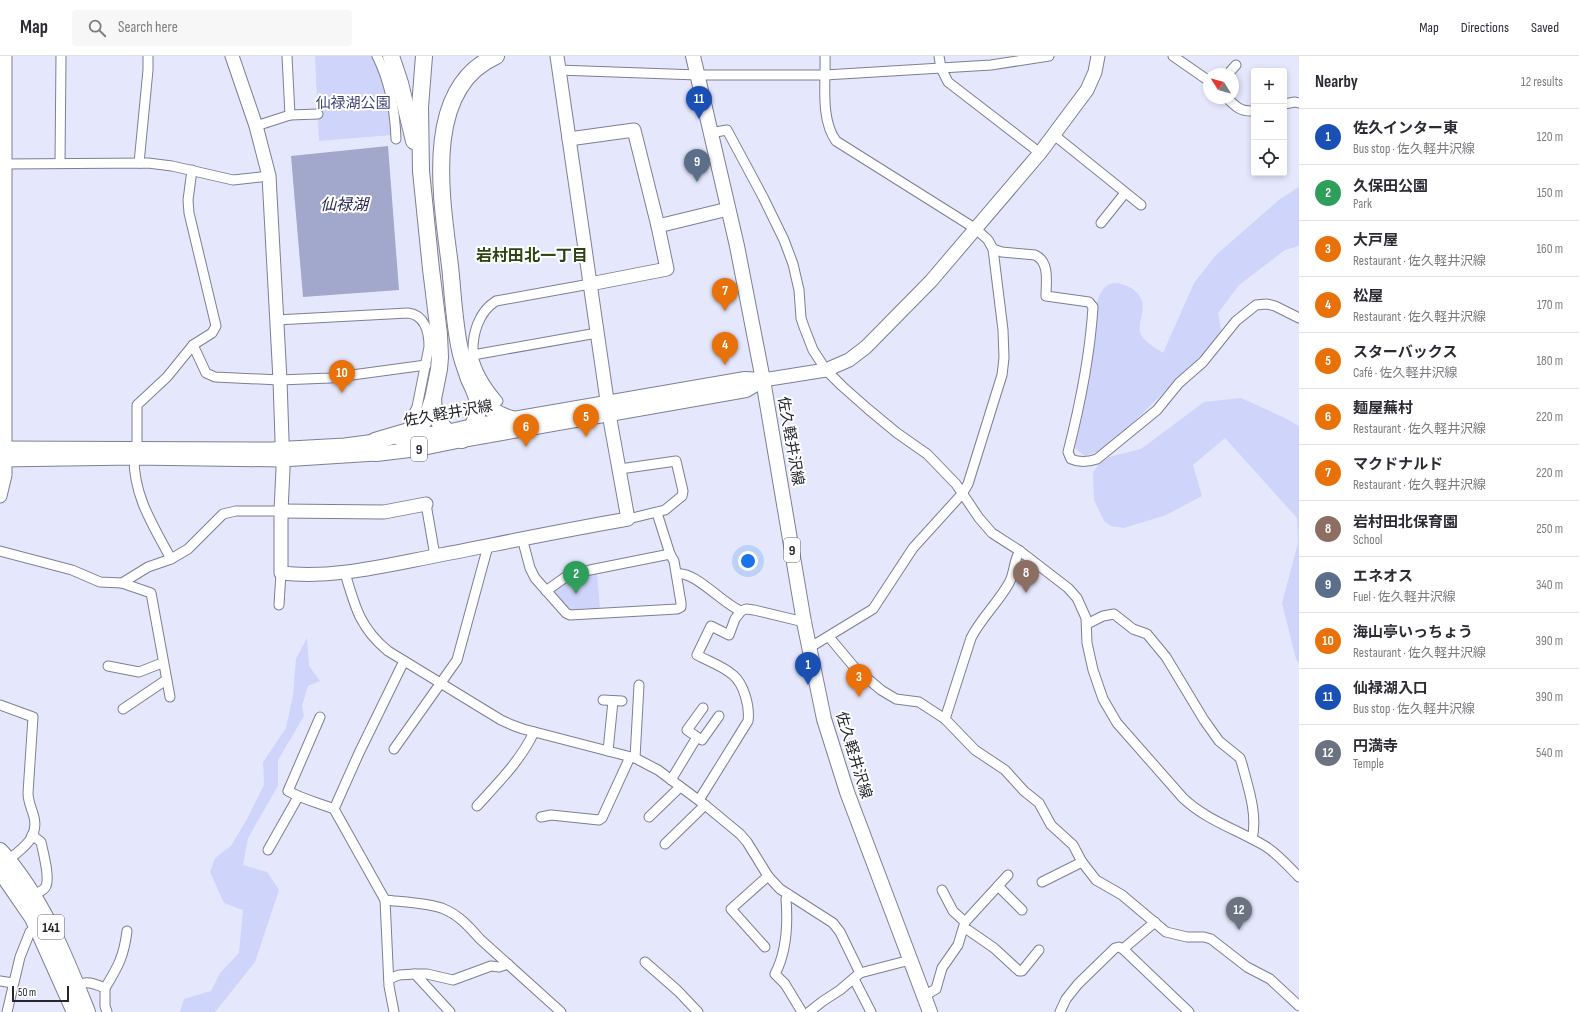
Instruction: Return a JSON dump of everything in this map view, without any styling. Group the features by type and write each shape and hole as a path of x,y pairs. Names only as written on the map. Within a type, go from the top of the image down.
{"highway":[{"path":"391,56 400,83 421,171"},
{"path":"376,448 419,427 428,414 439,369 440,345 421,171 420,108 424,56"},
{"path":"433,56 430,94 430,133 434,168 443,215 459,343 469,360 490,408 499,415 512,419"},
{"path":"443,215 441,181 447,116 455,93 470,73 478,66 496,56"},
{"path":"433,398 437,420 447,432 462,440 473,426 478,403 469,360"},
{"name":"141","path":"3,861 33,895 55,933 87,1012"},
{"name":"141","path":"3,861 23,902 37,926 75,1012"}],"main road":[{"name":"佐久軽井沢線","path":"696,66 710,133 737,246 763,380 804,622 824,719 836,762 930,1012"},
{"name":"佐久軽井沢線","path":"376,448 473,426 512,419 746,390 763,380"},
{"name":"佐久軽井沢線","path":"376,448 418,449 608,408"}],"street":[{"path":"0,496 5,474 2,454 4,164 2,89 4,56"},
{"path":"60,163 61,56"},
{"path":"139,163 148,56"},
{"path":"232,56 256,126 269,176 280,380 282,454 281,573 279,604"},
{"path":"287,56 290,115"},
{"path":"377,56 384,72 392,99 396,139"},
{"path":"809,648 873,609 913,548 962,494 968,484 980,450 1002,375 1004,346 993,249 988,240 976,230 836,141 832,134 827,117 825,56"},
{"path":"628,519 608,408 558,63 696,66 825,72 940,63 991,65 1049,56"},
{"path":"763,380 826,370 849,360 866,348 931,281 1040,153 1080,100 1089,85 1095,72 1098,56"},
{"path":"1173,56 1203,77"},
{"path":"940,63 948,82 1040,153"},
{"path":"1233,68 1236,65"},
{"path":"1287,103 1299,102"},
{"path":"1233,104 1242,111 1251,111"},
{"path":"256,126 290,115 318,114"},
{"path":"469,360 479,319 484,311 496,301 667,269 634,130 569,139"},
{"path":"710,133 727,130 763,196 784,240 793,264 800,290 801,318 808,340 826,370 896,433 927,454 956,484 982,522 992,533 1020,551 1072,592 1081,604 1087,624 1087,643 1093,670 1103,699 1117,723 1190,804 1206,815 1252,839 1273,852 1299,877"},
{"path":"1054,135 1141,206"},
{"path":"4,164 139,163 159,164 234,180 269,176"},
{"path":"171,559 140,498 135,481 137,404 167,377 193,345 212,334 216,326 188,213 188,200 192,170"},
{"path":"1101,223 1125,192"},
{"path":"658,226 728,209"},
{"path":"993,249 1002,252 1035,255 1039,257 1045,265 1046,270 1046,296 1089,302 1093,308 1088,350 1076,421 1068,452 1068,456 1074,460 1087,462 1097,459 1158,410 1180,383 1203,362 1236,321 1256,305 1267,304 1275,306 1299,318"},
{"path":"276,320 413,314 423,322 429,338 429,347 417,407 412,416"},
{"path":"469,360 597,333"},
{"path":"193,345 204,370 211,377 280,380 346,377 426,366"},
{"path":"469,360 474,362 498,401"},
{"path":"2,454 282,454 345,446 376,448"},
{"path":"281,573 296,575 345,573 488,546 522,538 657,513 665,510 682,496 683,491 676,461 620,469"},
{"path":"122,583 148,567 171,559 188,549 217,519 229,511 384,512 426,504 434,556"},
{"path":"522,538 530,568 535,578 561,610 566,613 677,609 681,607 681,603 677,574 657,513"},
{"path":"394,749 457,660 488,546"},
{"path":"0,551 72,570 100,582 122,583 151,593 162,663 170,697"},
{"path":"945,719 971,638 976,627 1009,583 1015,557 1020,551"},
{"path":"546,591 567,576 670,554"},
{"path":"345,573 354,604 365,628 379,644 404,661 501,720 523,730 608,751 649,765 702,803 740,834 748,842 768,876 777,886 829,919 837,927 871,1012"},
{"path":"677,574 684,574 707,587 729,605 742,611 754,610 804,622"},
{"path":"665,844 702,803 748,721 748,702 736,678 732,673 697,655 711,626 729,635 735,619 742,611"},
{"path":"1087,624 1103,616 1114,614 1133,629 1147,634 1166,657 1204,720 1220,741 1240,758 1252,803 1254,826 1252,839"},
{"path":"829,636 855,668 881,690 896,699 919,702 945,719 975,750 1005,770 1024,791 1039,803 1051,825 1073,845 1082,862 1096,880 1122,895 1166,932 1187,937 1204,937 1211,939 1247,967 1270,979 1299,1006"},
{"path":"334,809 359,753 404,661"},
{"path":"108,666 139,672 162,663"},
{"path":"126,704 166,680"},
{"path":"541,817 551,815 599,820 602,818 632,758 639,685"},
{"path":"608,751 613,701"},
{"path":"0,705 33,717 28,793 28,802 34,818 32,835 27,845 3,861"},
{"path":"703,708 687,730 702,740 719,716"},
{"path":"320,717 288,791 298,797 309,799 334,809 385,900 389,979 394,1012"},
{"path":"477,806 516,761 530,742 534,732"},
{"path":"671,780 697,737"},
{"path":"649,817 680,787"},
{"path":"268,850 298,797"},
{"path":"32,835 41,842 47,878 46,886 41,891 33,895"},
{"path":"1046,876 1082,862"},
{"path":"924,996 936,989 942,968 958,945 964,926 1008,875"},
{"path":"765,947 731,909 768,876"},
{"path":"998,886 1022,910"},
{"path":"942,890 953,911 964,926 994,948 1020,971 1022,971 1039,950"},
{"path":"788,894 786,899 785,942 782,959 775,974 785,984 802,1012"},
{"path":"385,900 445,909 460,919 561,1012"},
{"path":"1123,950 1155,922"},
{"path":"7,1012 20,957 30,932 37,926"},
{"path":"107,1012 105,1006 105,988 119,965 125,950 127,931"},
{"path":"758,940 765,933"},
{"path":"1060,1012 1066,999 1115,948 1119,947 1190,1012"},
{"path":"809,1012 857,976 910,960"},
{"path":"644,962 678,991 698,1012"},
{"path":"389,979 399,976 427,974 453,980 491,966 499,967 508,964"},
{"path":"415,974 450,1012"},
{"path":"0,981 13,984"},
{"path":"77,985 84,982 93,983 105,988"}],"green space":[{"name":"仙禄湖公園","path":"315,56 372,56 384,84 392,135 319,141"},
{"path":"1299,187 1299,246 1285,250 1239,285 1218,313 1221,330 1209,348 1106,449 1085,456 1075,448 1097,305 1099,296 1106,286 1118,283 1130,287 1140,296 1143,305 1140,324 1141,335 1150,344 1163,353 1194,283 1216,255 1280,199"},
{"path":"1241,398 1299,426 1299,663 1296,659 1282,603 1298,543 1297,518 1225,438 1193,465 1202,496 1166,515 1124,528 1111,526 1104,521 1094,500 1093,473 1098,465 1109,457 1141,449 1204,402"},
{"path":"597,573 600,610 571,612 553,595 556,589 566,581"},
{"path":"307,638 309,666 320,681 308,686 302,706 304,716 278,760 278,786 248,838 243,865 267,872 279,890 255,962 215,1012 180,1012 184,999 211,991 220,973 239,953 243,910 224,903 210,872 215,858 231,846 247,819 264,785 263,762 286,728 293,695 296,659"}],"water":[{"name":"仙禄湖","path":"388,146 399,290 303,297 291,156"}],"place":[{"name":"仙禄湖入口","path":"699,119"},
{"name":"エネオス","path":"697,182"},
{"name":"マクドナルド","path":"725,311"},
{"name":"松屋","path":"725,365"},
{"name":"海山亭いっちょう","path":"342,393"},
{"name":"スターバックス","path":"586,437"},
{"name":"麺屋蕪村","path":"526,447"},
{"name":"岩村田北保育園","path":"1026,593"},
{"name":"久保田公園","path":"576,594"},
{"name":"佐久インター東","path":"808,685"},
{"name":"大戸屋","path":"859,697"},
{"name":"円満寺","path":"1239,930"}],"district":[{"name":"岩村田北一丁目","path":"532,255"}]}
